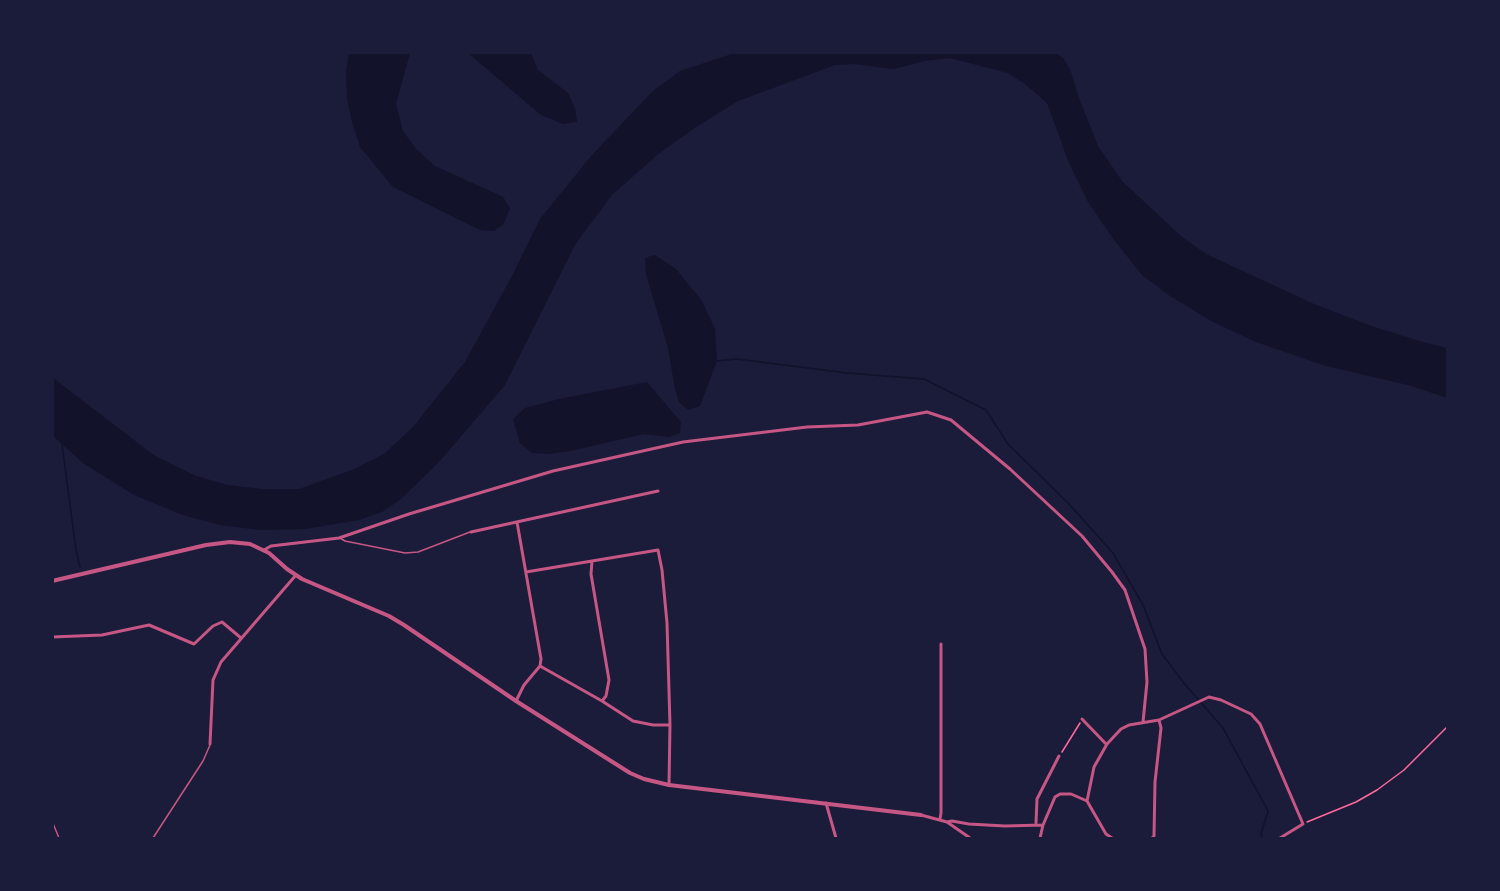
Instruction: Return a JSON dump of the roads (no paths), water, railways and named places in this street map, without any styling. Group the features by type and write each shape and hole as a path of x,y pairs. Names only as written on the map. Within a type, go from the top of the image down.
{"street":[{"path":"264,550 271,546 339,538 409,514 553,471 683,442 807,427 858,424 927,412 951,420 970,435 1082,536 1125,590 1145,649 1147,682 1143,722"},
{"path":"471,532 658,491"},
{"path":"516,701 524,685 540,666 517,522"},
{"path":"52,581 218,543 250,544 264,550 296,575 389,616 516,701 630,772 651,781 921,815 947,822 970,838"},
{"path":"526,572 658,550 667,623 669,784"},
{"path":"592,561 591,574 609,680 609,688 602,701"},
{"path":"210,744 213,680 221,662 296,575"},
{"path":"52,637 102,635 149,625 195,644 213,626 222,622 241,638"},
{"path":"937,818 941,813 941,644"},
{"path":"540,666 633,721 642,724 670,725"},
{"path":"1112,838 1106,834 1088,801 1094,767 1107,744 1121,729 1159,720 1209,697 1251,714 1260,724 1304,824 1280,838"},
{"path":"1082,719 1107,744"},
{"path":"1152,838 1155,836 1155,782 1161,728 1159,720"},
{"path":"1036,824 1037,799 1059,756"},
{"path":"1040,838 1052,802 1060,794 1071,794 1088,801"},
{"path":"826,803 836,838"},
{"path":"947,822 1005,826 1043,825"}],"lane":[{"path":"339,538 405,553 418,552 471,532"},
{"path":"153,838 203,761 210,744"},
{"path":"52,821 59,838"}],"waterway":[{"path":"717,361 737,359 847,373 924,379 986,410 1008,444 1069,504 1113,553 1143,605 1162,654 1223,728 1268,811 1261,834 1262,838"},
{"path":"62,444 80,567"}]}
